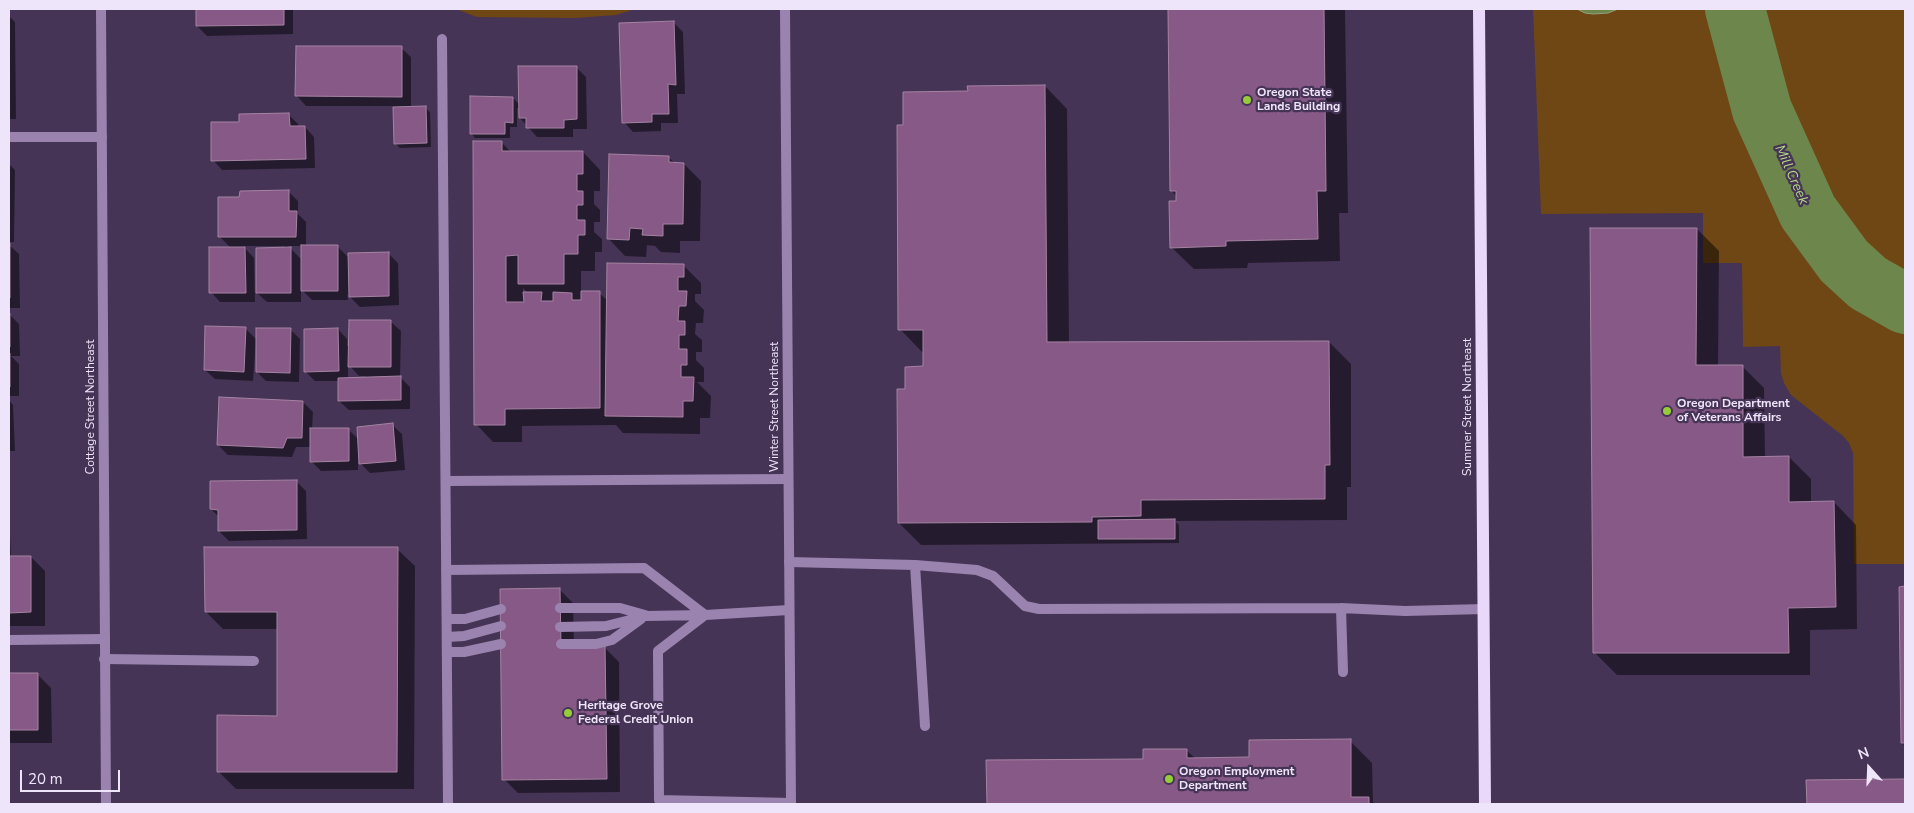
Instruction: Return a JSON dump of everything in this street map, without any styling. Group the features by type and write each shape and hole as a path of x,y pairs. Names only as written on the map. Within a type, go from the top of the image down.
{"main road":[{"name":"Summer Street Northeast","path":"1479,9 1485,804"}],"street":[{"name":"Cottage Street Northeast","path":"100,9 106,804"},
{"name":"Winter Street Northeast","path":"785,9 791,804"},
{"path":"442,39 448,804"},
{"path":"9,137 102,137"},
{"path":"446,481 788,479"},
{"path":"789,562 915,564 977,570 993,576 1025,606 1039,609 1341,608 1405,611 1484,609"},
{"path":"915,564 926,726"},
{"path":"446,570 644,568 705,615"},
{"path":"446,620 465,619 501,608"},
{"path":"560,608 620,608 646,616"},
{"path":"1341,608 1343,672"},
{"path":"560,627 606,626 646,616 789,610"},
{"path":"705,615 658,651 659,800 791,804"},
{"path":"560,644 596,644 612,640 646,616"},
{"path":"447,636 464,636 501,626"},
{"path":"9,640 105,639"},
{"path":"447,652 464,652 501,644"},
{"path":"104,659 254,661"}],"shaded area":[{"path":"456,9 635,9 616,15 575,18 477,17"},
{"path":"1533,9 1905,9 1905,564 1854,564 1853,453 1849,443 1843,436 1791,395 1781,373 1780,346 1743,347 1742,263 1703,263 1703,213 1541,214"},
{"path":"1577,9 1618,9 1608,13 1593,14"}],"building":[{"path":"196,9 284,9 284,25 196,26"},
{"name":"Oregon State Lands Building","path":"1168,9 1324,9 1326,191 1317,191 1318,239 1226,241 1226,246 1170,248 1169,201 1176,201 1176,191 1170,191"},
{"path":"674,21 676,85 668,84 669,114 652,114 652,122 622,123 619,23"},
{"path":"296,46 402,46 402,97 295,96"},
{"path":"518,66 577,66 577,119 564,120 564,128 526,128 526,118 519,118"},
{"path":"1045,85 1047,342 1329,341 1330,465 1325,465 1325,499 1141,500 1141,516 1092,517 1092,522 898,523 897,389 905,389 905,367 923,366 923,330 898,330 897,125 903,125 903,92 968,91 967,86"},
{"path":"470,96 513,97 513,123 505,122 505,134 470,134"},
{"path":"426,106 427,143 394,144 393,107"},
{"path":"289,113 290,126 305,126 306,159 211,161 211,122 239,122 239,114"},
{"path":"473,141 502,141 502,151 583,151 583,174 577,174 577,191 583,191 583,205 577,205 577,220 585,220 585,235 578,235 578,254 564,254 564,284 518,284 518,255 506,256 506,302 524,302 523,292 542,292 541,301 553,301 553,292 572,293 572,300 581,300 581,291 600,291 600,408 505,409 505,425 474,425"},
{"path":"609,154 669,156 669,162 684,163 683,224 663,224 663,236 642,235 643,229 630,228 629,240 607,239"},
{"path":"289,190 289,211 297,211 296,237 218,237 218,197 239,197 240,191"},
{"name":"Oregon Department of Veterans Affairs","path":"1590,228 1697,228 1696,365 1743,365 1743,457 1789,456 1789,502 1834,501 1836,607 1788,608 1789,653 1593,653"},
{"path":"10,243 10,298 9,298"},
{"path":"301,245 338,245 338,291 301,291"},
{"path":"209,247 245,247 246,293 209,293"},
{"path":"291,247 291,293 256,293 256,248"},
{"path":"389,252 389,296 349,297 348,253"},
{"path":"607,263 684,264 684,277 678,277 678,291 687,291 686,306 679,306 678,321 685,321 685,335 679,335 679,349 687,349 687,365 681,365 681,377 694,377 693,401 683,401 683,417 605,416"},
{"path":"10,313 10,347 9,347"},
{"path":"349,320 391,320 391,367 348,367"},
{"path":"205,326 246,327 244,372 204,370"},
{"path":"256,328 291,328 290,373 256,372"},
{"path":"338,328 339,371 304,372 304,329"},
{"path":"10,353 10,387 9,387"},
{"path":"401,376 401,400 338,401 338,378"},
{"path":"219,397 303,401 302,438 287,438 283,448 217,445"},
{"path":"393,423 396,461 359,464 357,427"},
{"path":"310,428 349,428 349,461 310,462"},
{"path":"297,480 297,530 218,531 218,510 210,509 210,481"},
{"path":"1175,519 1175,539 1098,539 1098,520"},
{"path":"204,547 398,547 397,772 217,772 217,715 277,716 277,612 205,612"},
{"path":"9,556 31,556 31,612 9,613"},
{"path":"1905,586 1905,743 1901,743 1899,587"},
{"path":"560,588 561,647 605,646 607,779 502,780 500,589"},
{"path":"9,673 38,673 38,730 9,730"},
{"name":"Oregon Employment Department","path":"1351,739 1351,797 1369,797 1369,804 987,804 986,760 1143,759 1143,749 1187,749 1187,758 1249,757 1249,740"},
{"path":"1905,779 1905,804 1807,804 1806,780"}],"waterway":[{"name":"Mill Creek","path":"1735,9 1762,110 1808,212 1844,261 1868,283 1905,304"}],"place":[{"name":"Oregon State Lands Building","path":"1247,100"},
{"name":"Oregon Department of Veterans Affairs","path":"1667,411"},
{"name":"Heritage Grove Federal Credit Union","path":"568,713"},
{"name":"Oregon Employment Department","path":"1169,779"}]}
